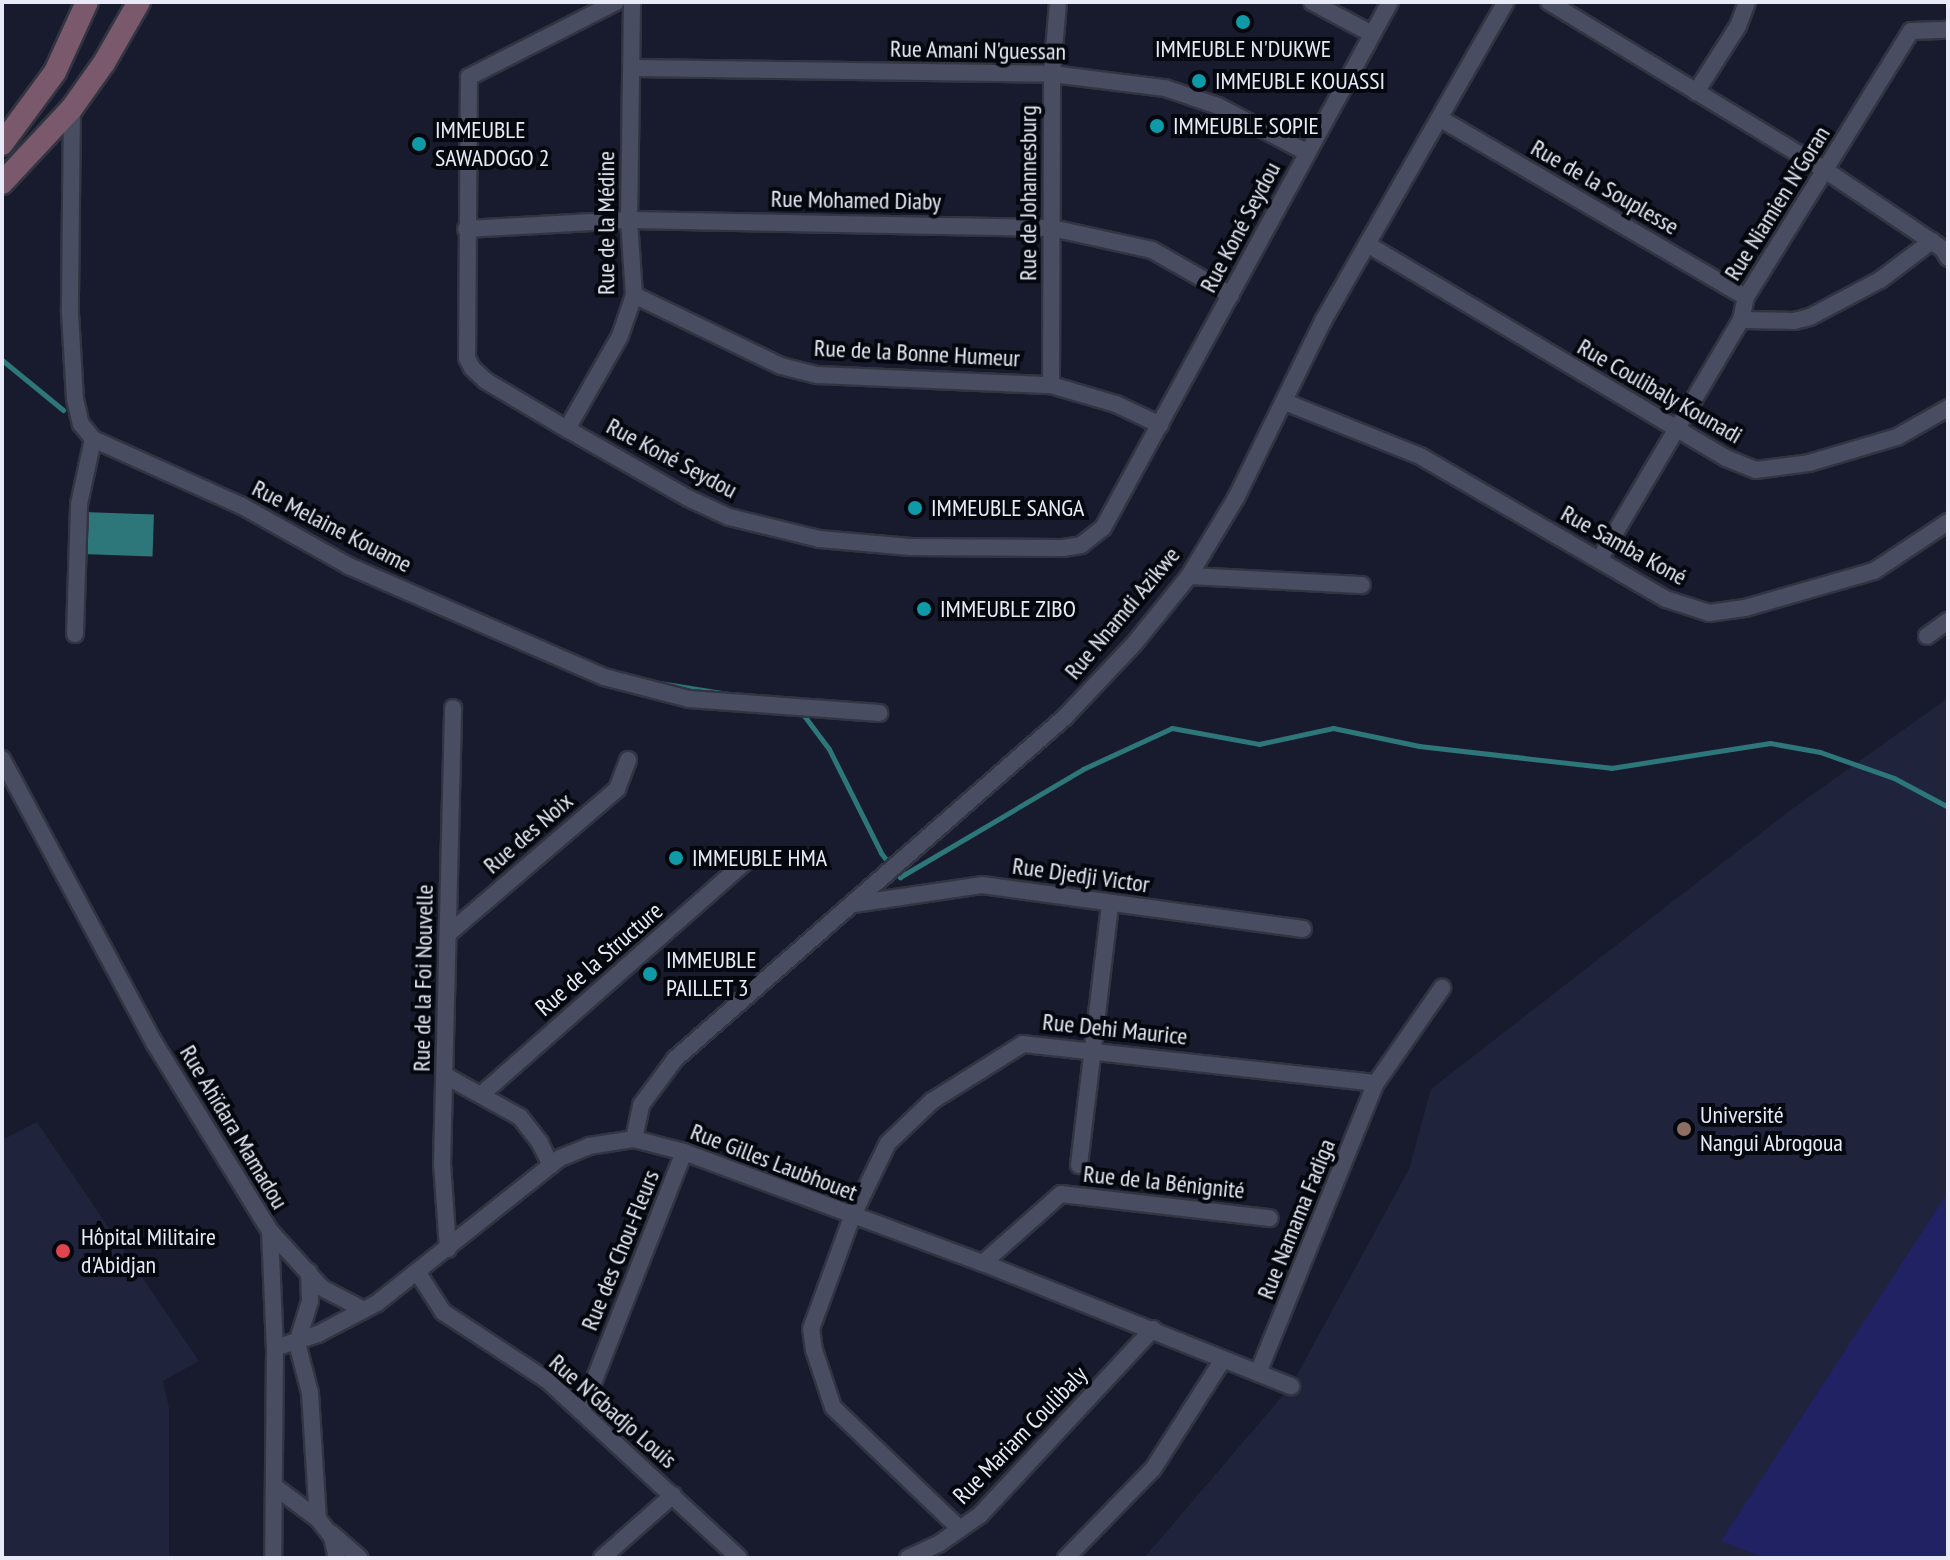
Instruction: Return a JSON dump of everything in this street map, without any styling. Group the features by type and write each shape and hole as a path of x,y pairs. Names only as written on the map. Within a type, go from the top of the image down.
{"main road":[{"path":"2,144 55,72 87,2"},
{"path":"2,183 72,108 104,63 139,2"}],"street":[{"name":"Rue Koné Seydou","path":"616,2 469,77 467,358 472,368 486,381 567,429 688,498 729,517 819,539 911,547 1063,548 1081,545 1103,528 1390,2"},
{"name":"Rue de la Médine","path":"567,429 620,336 634,295 629,220 632,2"},
{"name":"Rue de Johannesburg","path":"1051,385 1052,74 1058,2"},
{"path":"1312,2 1372,34"},
{"name":"Rue Nnamdi Azikwe","path":"634,1139 641,1105 675,1059 1065,717 1134,644 1189,576 1236,498 1323,321 1506,2"},
{"path":"1549,2 1825,170 1943,247 1810,317 1794,321 1741,320"},
{"path":"1696,92 1738,26 1747,2"},
{"name":"Rue Niamien N'Goran","path":"1599,560 1741,320 1746,297 1911,31 1948,30"},
{"name":"Rue Amani N'guessan","path":"633,68 1052,74 1165,88 1218,106 1306,152"},
{"path":"72,108 70,313 75,399 84,430 93,439 79,504 75,634"},
{"name":"Rue de la Souplesse","path":"1441,119 1746,297"},
{"name":"Rue Mohamed Diaby","path":"466,229 629,220 1052,228 1152,250 1231,295"},
{"name":"Rue Coulibaly Kounadi","path":"1367,244 1540,350 1726,458 1756,470 1809,463 1897,437 1948,408"},
{"name":"Rue de la Bonne Humeur","path":"634,295 781,366 818,375 1051,385 1116,404 1160,425"},
{"name":"Rue Samba Koné","path":"1285,402 1420,456 1666,599 1709,613 1745,608 1874,571 1947,525"},
{"name":"Rue Melaine Kouame","path":"93,439 242,506 349,566 604,677 689,699 879,713"},
{"path":"1189,576 1362,585"},
{"path":"1927,636 1948,621"},
{"name":"Rue de la Foi Nouvelle","path":"448,1249 442,1164 453,708"},
{"name":"Rue Ahïdara Mamadou","path":"2,759 155,1044 270,1231 275,1348 273,1558"},
{"name":"Rue des Noix","path":"448,934 617,789 628,760"},
{"name":"Rue de la Structure","path":"482,1094 747,860"},
{"name":"Rue Djedji Victor","path":"853,904 982,885 1303,929"},
{"path":"1079,1165 1090,1049 1110,904"},
{"path":"1376,1083 1442,988"},
{"name":"Rue Dehi Maurice","path":"960,1529 833,1407 814,1350 811,1329 852,1217 888,1143 932,1101 1023,1044 1376,1083"},
{"path":"446,1076 520,1117 540,1143 551,1166"},
{"name":"Rue Namama Fadiga","path":"1258,1373 1376,1083"},
{"name":"Rue Gilles Laubhouet","path":"275,1348 297,1343 364,1310 418,1273 551,1166 589,1146 634,1139 684,1152 852,1217 983,1263 1291,1386"},
{"name":"Rue des Chou-Fleurs","path":"582,1411 684,1152"},
{"name":"Rue de la Bénignité","path":"983,1263 1061,1194 1270,1218"},
{"path":"270,1231 322,1288 364,1310"},
{"path":"309,1272 310,1301 297,1343 310,1393 322,1524 337,1558"},
{"name":"Rue N'Gbadjo Louis","path":"418,1273 443,1312 548,1381 739,1558"},
{"name":"Rue Mariam Coulibaly","path":"908,1558 980,1515 1153,1329"},
{"path":"1066,1558 1153,1469 1222,1361"},
{"path":"274,1486 360,1558"},
{"path":"602,1558 673,1495"}],"shaded area":[{"path":"83,512 154,514 152,556 82,554"},
{"name":"Université Nangui Abrogoua","path":"1948,698 1948,1558 1144,1558 1291,1386 1409,1169 1431,1089 1788,812"},
{"name":"Hôpital Militaire d'Abidjan","path":"37,1122 199,1361 163,1381 169,1408 169,1558 2,1558 2,1140"},
{"path":"1948,1192 1948,1558 1765,1558 1721,1541"}],"waterway":[{"path":"2,360 63,410"},
{"path":"653,682 734,695"},
{"path":"802,713 829,749 881,853 900,877 1083,769 1172,728 1259,744 1333,728 1419,746 1611,768 1770,743 1820,752 1894,778 1948,807"}],"place":[{"name":"IMMEUBLE N'DUKWE","path":"1243,22"},
{"name":"IMMEUBLE KOUASSI","path":"1199,81"},
{"name":"IMMEUBLE SOPIE","path":"1157,126"},
{"name":"IMMEUBLE SAWADOGO 2","path":"419,144"},
{"name":"IMMEUBLE SANGA","path":"915,508"},
{"name":"IMMEUBLE ZIBO","path":"924,609"},
{"name":"IMMEUBLE HMA","path":"676,858"},
{"name":"IMMEUBLE PAILLET 3","path":"650,974"},
{"name":"Université Nangui Abrogoua","path":"1684,1129"},
{"name":"Hôpital Militaire d'Abidjan","path":"63,1251"}]}
